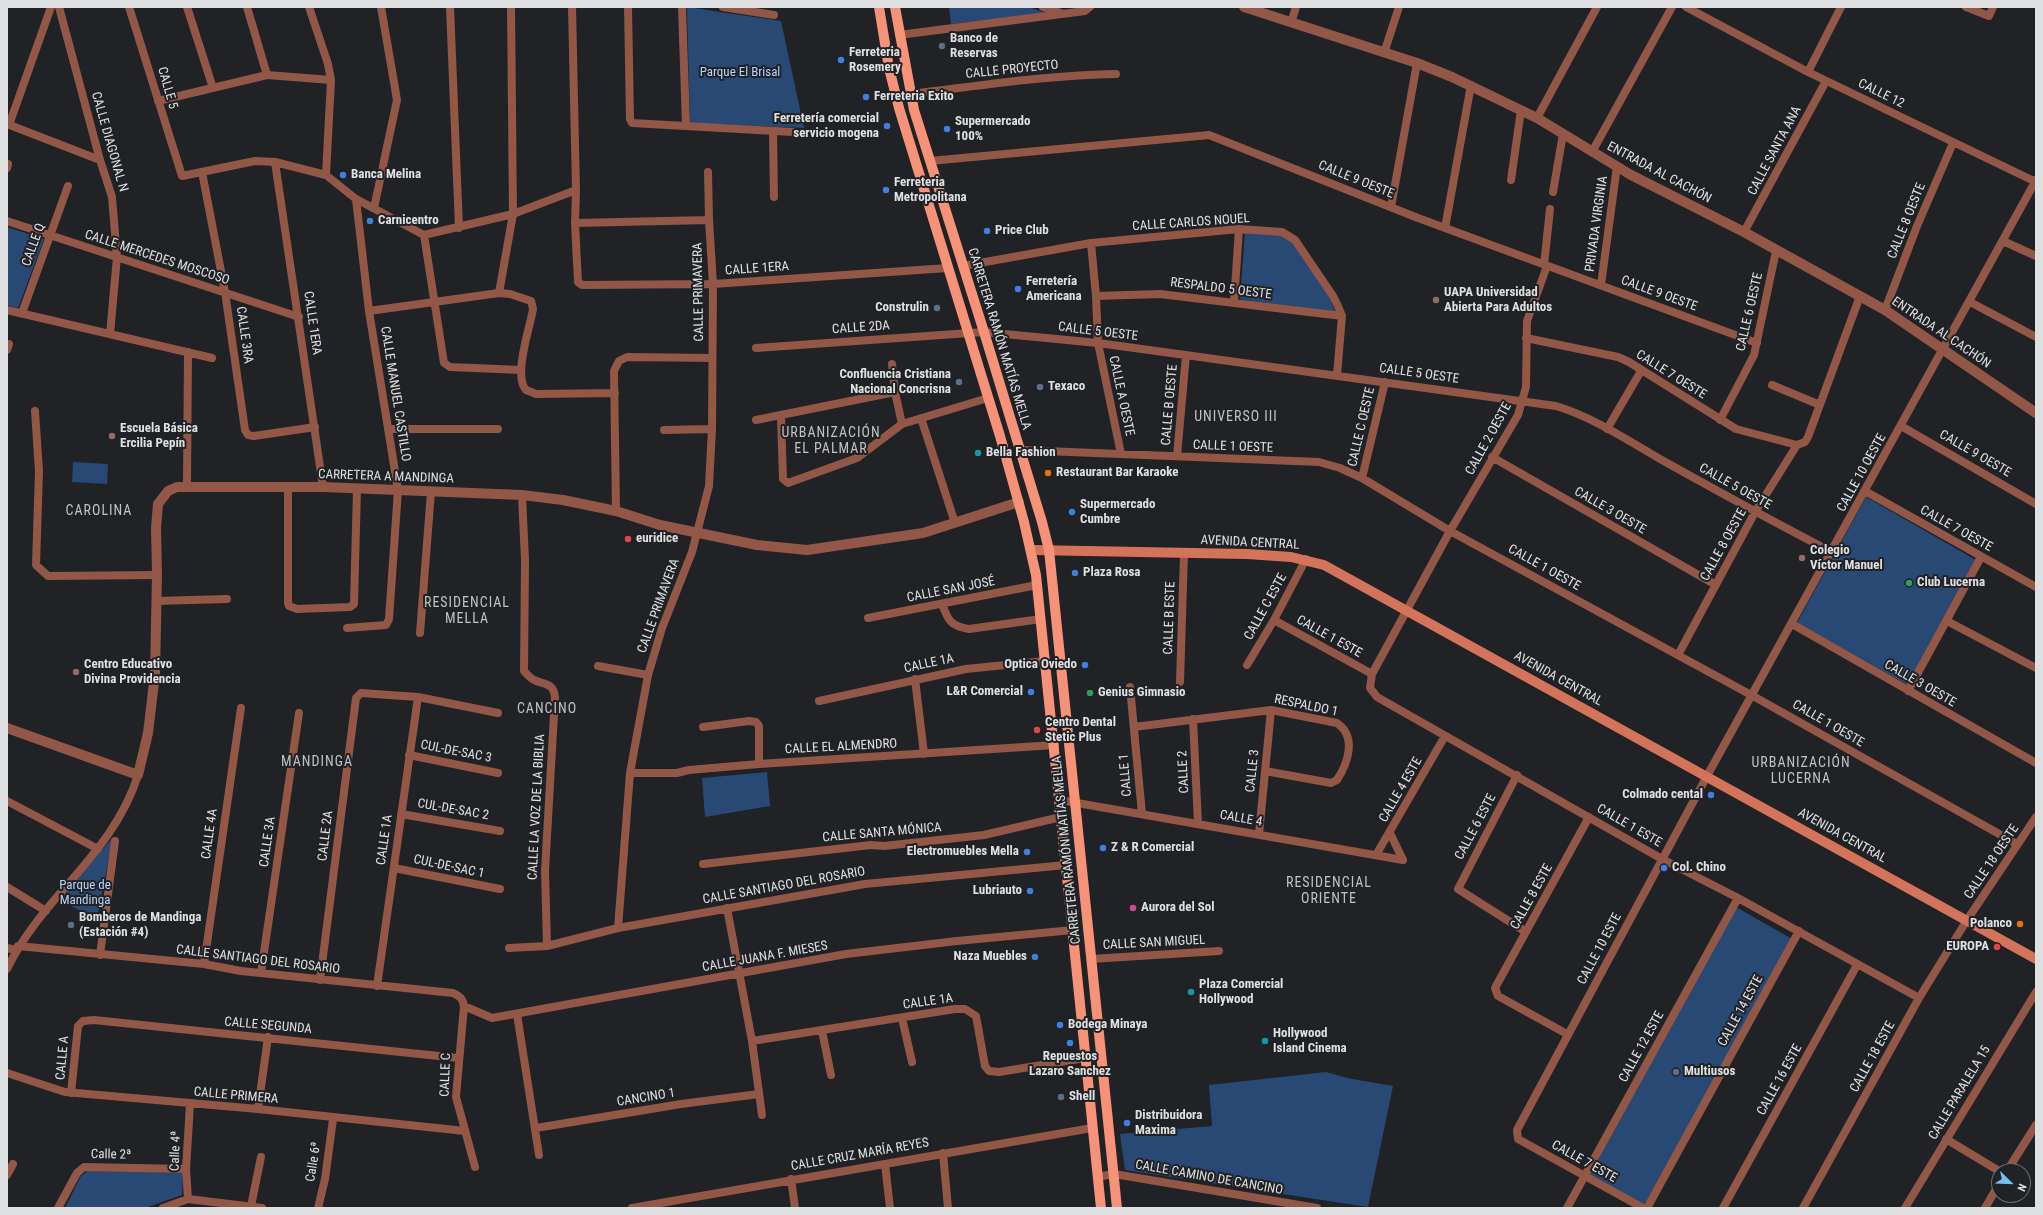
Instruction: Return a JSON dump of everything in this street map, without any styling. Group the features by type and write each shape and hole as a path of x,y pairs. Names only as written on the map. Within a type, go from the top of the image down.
{"main road":[{"name":"CARRETERA RAMÓN MATÍAS MELLA","path":"879,7 889,68 899,108 988,398 1032,550 1041,619 1060,800 1101,1208"},
{"name":"CARRETERA RAMÓN MATÍAS MELLA","path":"895,7 910,94 1042,522 1048,550 1117,1208"},
{"name":"AVENIDA CENTRAL","path":"1032,550 1247,554 1306,559 1339,572 2036,959"}],"street":[{"path":"51,7 8,125 100,160"},
{"name":"CALLE DIAGONAL N","path":"59,7 100,160 112,197 117,257 110,334"},
{"name":"CALLE 5","path":"130,7 182,176 202,172"},
{"path":"187,7 213,88"},
{"path":"247,7 267,75"},
{"path":"309,7 328,64 331,80 326,175"},
{"path":"374,208 397,100 381,7"},
{"path":"450,7 459,228"},
{"path":"499,293 513,214 511,7"},
{"path":"572,7 576,190 575,224 709,220"},
{"path":"628,7 631,121 773,132 793,132"},
{"path":"682,7 686,126"},
{"path":"723,7 738,8 774,15"},
{"path":"1043,7 1063,14"},
{"path":"899,35 1085,11 1090,7"},
{"name":"ENTRADA AL CACHÓN","path":"1244,7 1384,54 1418,63 1522,110 1617,166 1744,232 1885,310 2036,413"},
{"path":"1291,22 1296,7"},
{"path":"1384,54 1399,7"},
{"path":"1536,118 1597,7"},
{"path":"1592,152 1672,7"},
{"name":"CALLE 12","path":"1686,7 1716,25 1826,81 2036,181"},
{"path":"1808,72 1841,7"},
{"path":"1966,7 1990,16 1993,7"},
{"path":"1391,207 1418,63"},
{"name":"CALLE PROYECTO","path":"910,94 1086,74 1116,74"},
{"path":"158,101 267,75 331,80"},
{"name":"CALLE SANTA ANA","path":"1744,232 1826,81"},
{"path":"1445,228 1471,86"},
{"path":"1511,180 1522,110"},
{"path":"773,132 774,197"},
{"path":"1553,192 1563,134"},
{"name":"CALLE 9 OESTE","path":"930,161 1209,135 1445,228 1757,343"},
{"name":"CALLE 8 OESTE","path":"1885,310 1917,226 1954,142"},
{"path":"202,172 255,161 275,162 326,175 356,199 424,235 459,228 513,214 576,190"},
{"name":"CALLE 1ERA","path":"275,162 323,487"},
{"name":"PRIVADA VIRGINIA","path":"1601,285 1617,166"},
{"name":"CALLE 3RA","path":"202,172 225,292 245,430 248,435 254,436 315,427"},
{"name":"CALLE PRIMAVERA","path":"618,928 630,773 648,675 697,533 709,486 712,430 713,284 708,172"},
{"name":"CALLE 10 OESTE","path":"1707,776 1753,696 1864,491 1944,350 2036,181"},
{"name":"CALLE Q","path":"22,313 68,186"},
{"name":"CALLE MANUEL CASTILLO","path":"347,628 386,625 389,619 398,490 369,310 356,199"},
{"name":"CALLE 2 OESTE","path":"1372,674 1450,531 1518,415 1526,387 1527,321 1546,265 1550,209"},
{"name":"CALLE MERCEDES MOSCOSO","path":"7,221 299,317"},
{"name":"CALLE 1ERA","path":"575,224 577,276 578,282 582,285 713,284 948,268"},
{"path":"1234,302 1239,229"},
{"name":"CALLE CARLOS NOUEL","path":"963,266 1091,243 1239,229 1282,232 1295,240 1333,296 1342,316 1337,376"},
{"path":"424,235 444,363 450,367 521,370"},
{"path":"2003,241 2036,256"},
{"name":"CALLE A OESTE","path":"1091,243 1096,296 1098,343 1121,454"},
{"name":"CALLE 6 OESTE","path":"1720,420 1754,355 1776,251"},
{"path":"369,310 499,293 526,298 532,304 532,312 521,370 523,387 531,393 615,393"},
{"name":"RESPALDO 5 OESTE","path":"1096,296 1160,294 1342,316"},
{"name":"CALLE 8 OESTE","path":"1678,655 1755,512 1797,445 1805,442 1808,437 1860,296"},
{"path":"1970,302 2036,337"},
{"path":"7,310 212,358"},
{"name":"CALLE 5 OESTE","path":"968,332 984,332 1098,343 1523,401 1568,410 1608,429 1755,512 1832,552"},
{"name":"CALLE 2DA","path":"756,348 968,332"},
{"name":"CALLE 7 OESTE","path":"1526,338 1618,357 1736,429 1797,445"},
{"path":"187,486 188,352"},
{"name":"CALLE B OESTE","path":"1177,456 1186,355"},
{"path":"616,511 616,366 623,358 712,358"},
{"path":"892,364 895,392 902,424"},
{"path":"1608,429 1641,371"},
{"name":"CALLE C OESTE","path":"1362,478 1385,382"},
{"path":"1772,385 1820,405"},
{"path":"756,420 895,392"},
{"path":"781,416 783,479 788,483 857,458 902,424 988,398"},
{"path":"35,411 39,471 36,564 48,576 157,575"},
{"path":"921,418 955,523"},
{"name":"CALLE 9 OESTE","path":"1901,426 2036,504"},
{"path":"388,429 498,429"},
{"path":"664,430 712,430"},
{"name":"CALLE 1 OESTE","path":"1020,450 1319,462 1340,468 1362,478 1450,531 1753,696 2017,844"},
{"name":"CALLE 3 OESTE","path":"1492,457 1716,585"},
{"name":"CARRETERA A MANDINGA","path":"138,775 148,733 155,674 157,575 156,528 158,504 168,491 187,486 323,487 522,495 563,500 616,511 660,525 757,545 807,550 923,533 1019,502"},
{"path":"288,487 288,604 289,606 297,609 350,607 354,604 357,489"},
{"name":"CALLE 7 OESTE","path":"1864,491 2036,587"},
{"path":"420,633 431,492"},
{"name":"CALLE LA VOZ DE LA BIBLIA","path":"522,495 525,560 524,671 534,680 549,684 554,689 555,697 545,871 547,946"},
{"name":"CALLE B ESTE","path":"1180,682 1184,554"},
{"path":"1908,691 1981,557"},
{"name":"CALLE C ESTE","path":"1247,665 1274,620 1306,559"},
{"name":"CALLE SAN JOSÉ","path":"868,618 1037,585"},
{"path":"156,601 227,599"},
{"path":"942,604 948,620 958,628 969,629 1041,619"},
{"name":"CALLE 1 ESTE","path":"1274,620 1372,674 1370,688 1373,693 1445,736 1517,775 1662,859 1738,898 1919,998"},
{"path":"1947,621 2036,668"},
{"name":"CALLE 3 OESTE","path":"1792,624 2036,763"},
{"name":"CALLE 1A","path":"819,701 966,669 1045,661"},
{"path":"598,666 648,675"},
{"path":"915,679 924,754"},
{"name":"CALLE 1","path":"1130,687 1142,814"},
{"name":"CALLE 2A","path":"320,980 355,706 358,695 361,693 418,697"},
{"path":"418,697 498,713"},
{"name":"CALLE 1A","path":"377,986 418,697"},
{"name":"CALLE 4A","path":"204,964 240,708"},
{"name":"RESPALDO 1","path":"1134,727 1193,718 1271,710 1337,723 1343,727 1349,741 1348,756 1337,780 1331,783 1265,771"},
{"name":"CALLE 3","path":"1258,834 1271,710"},
{"name":"CALLE 3A","path":"261,974 299,713"},
{"name":"CALLE 2","path":"1193,718 1198,824"},
{"path":"703,727 749,721 756,722 759,726 759,764"},
{"path":"7,728 138,775 127,805 98,850 46,911 17,948 7,969"},
{"name":"CALLE 4 ESTE","path":"1376,855 1445,736"},
{"name":"CALLE EL ALMENDRO","path":"630,773 677,773 689,770 759,764 1054,745"},
{"name":"CUL-DE-SAC 3","path":"410,755 498,773"},
{"name":"CALLE 6 ESTE","path":"1517,775 1458,889 1526,932"},
{"name":"CALLE 10 ESTE","path":"1516,1135 1567,1034 1707,776"},
{"name":"CALLE 4","path":"1060,800 1403,860 1390,833"},
{"path":"7,801 98,850"},
{"name":"CUL-DE-SAC 2","path":"401,814 500,830"},
{"name":"CALLE SANTA MÓNICA","path":"703,864 871,845 884,846 984,836 1061,817"},
{"name":"CALLE 8 ESTE","path":"1567,1034 1498,996 1495,988 1589,817"},
{"name":"CALLE 18 OESTE","path":"1967,920 2036,817"},
{"path":"100,955 115,841"},
{"name":"CALLE SANTIAGO DEL ROSARIO","path":"509,948 547,946 618,928 865,884 1066,865"},
{"name":"CUL-DE-SAC 1","path":"394,868 500,889"},
{"path":"7,887 46,911"},
{"name":"CALLE 12 ESTE","path":"1567,1208 1738,898"},
{"path":"727,908 752,1041 762,1115"},
{"name":"CALLE 18 ESTE","path":"1803,1208 1919,998 1967,920"},
{"name":"CALLE JUANA F. MIESES","path":"464,1006 492,1018 846,954 957,941 1073,930"},
{"name":"CALLE 14 ESTE","path":"1647,1208 1799,931"},
{"name":"CALLE SANTIAGO DEL ROSARIO","path":"7,948 204,964 261,974 453,993 463,1000 464,1006"},
{"name":"CALLE SAN MIGUEL","path":"1091,959 1219,951"},
{"name":"CALLE 16 ESTE","path":"1723,1208 1858,964"},
{"name":"CALLE PARALELA 15","path":"1905,1208 1946,1138 2036,992"},
{"name":"CALLE C","path":"464,1006 458,1058 456,1097 475,1167"},
{"name":"CALLE 1A","path":"752,1041 955,1009 965,1009 976,1016 985,1066 989,1071 998,1072 1085,1058"},
{"path":"517,1014 539,1155"},
{"path":"902,1018 912,1062"},
{"name":"CALLE SEGUNDA","path":"78,1026 83,1021 94,1020 458,1058"},
{"name":"CALLE A","path":"72,1093 78,1026"},
{"path":"822,1031 831,1074"},
{"path":"258,1109 268,1037"},
{"name":"CALLE PRIMERA","path":"7,1073 58,1090 72,1093 258,1109 465,1131"},
{"name":"CANCINO 1","path":"536,1128 681,1104 760,1094"},
{"name":"Calle 4ª","path":"188,1199 186,1169 190,1104"},
{"name":"Calle 6ª","path":"318,1208 325,1179 333,1118"},
{"path":"2012,1163 2036,1125"},
{"name":"CALLE CRUZ MARÍA REYES","path":"632,1208 791,1179 1092,1128"},
{"name":"CALLE 7 ESTE","path":"1516,1135 1518,1139 1643,1208"},
{"path":"1946,1138 1991,1166"},
{"path":"943,1153 948,1208"},
{"path":"251,1206 261,1156"},
{"path":"7,1175 13,1164"},
{"path":"885,1164 890,1208"},
{"name":"Calle 2ª","path":"58,1208 77,1173 84,1167 186,1169"},
{"name":"CALLE CAMINO DE CANCINO","path":"1098,1177 1114,1174 1317,1208"},
{"path":"791,1179 795,1208"},
{"path":"1985,1208 1991,1198"},
{"path":"163,1208 188,1199 262,1208"}],"green space":[{"name":"Parque El Brisal","path":"687,7 781,21 804,128 690,123"},
{"path":"949,7 1028,7 1047,13 951,24"},
{"path":"7,227 44,239 18,308 7,305"},
{"path":"1245,232 1285,234 1321,278 1336,313 1240,299"},
{"path":"73,462 108,464 107,484 72,482"},
{"path":"1866,497 1976,560 1908,685 1797,623"},
{"path":"767,772 770,806 705,817 702,778"},
{"name":"Parque de Mandinga","path":"113,837 97,919 59,900"},
{"path":"1736,907 1792,939 1644,1205 1590,1175"},
{"path":"1326,1072 1347,1078 1393,1086 1368,1207 1125,1170 1120,1134 1212,1126 1209,1085"},
{"path":"89,1170 183,1173 182,1195 145,1208 65,1208 81,1176"}],"place":[{"name":"Banco de Reservas","path":"942,46"},
{"name":"Ferreteria Rosemery","path":"841,60"},
{"name":"Ferreteria Exito","path":"866,97"},
{"name":"Ferretería comercial servicio mogena","path":"887,126"},
{"name":"Supermercado 100%","path":"947,129"},
{"name":"Banca Melina","path":"343,175"},
{"name":"Ferreteria Metropolitana","path":"886,190"},
{"name":"Carnicentro","path":"370,221"},
{"name":"Price Club","path":"987,231"},
{"name":"Ferretería Americana","path":"1018,289"},
{"name":"UAPA Universidad Abierta Para Adultos","path":"1436,300"},
{"name":"Construlin","path":"937,308"},
{"name":"Confluencia Cristiana Nacional Concrisna","path":"959,382"},
{"name":"Texaco","path":"1040,387"},
{"name":"Escuela Básica Ercilia Pepín","path":"112,436"},
{"name":"Bella Fashion","path":"978,453"},
{"name":"Restaurant Bar Karaoke","path":"1048,473"},
{"name":"Supermercado Cumbre","path":"1072,512"},
{"name":"euridice","path":"628,539"},
{"name":"Colegio Víctor Manuel","path":"1802,558"},
{"name":"Plaza Rosa","path":"1075,573"},
{"name":"Club Lucerna","path":"1909,583"},
{"name":"Optica Oviedo","path":"1085,665"},
{"name":"Centro Educativo Divina Providencia","path":"76,672"},
{"name":"L&R Comercial","path":"1031,692"},
{"name":"Genius Gimnasio","path":"1090,693"},
{"name":"Centro Dental Stetic Plus","path":"1037,730"},
{"name":"Colmado cental","path":"1711,795"},
{"name":"Z & R Comercial","path":"1103,848"},
{"name":"Electromuebles Mella","path":"1027,852"},
{"name":"Col. Chino","path":"1664,868"},
{"name":"Lubriauto","path":"1030,891"},
{"name":"Aurora del Sol","path":"1133,908"},
{"name":"Polanco","path":"2020,924"},
{"name":"Bomberos de Mandinga (Estación #4)","path":"71,925"},
{"name":"EUROPA","path":"1997,947"},
{"name":"Naza Muebles","path":"1035,957"},
{"name":"Plaza Comercial Hollywood","path":"1191,992"},
{"name":"Bodega Minaya","path":"1060,1025"},
{"name":"Hollywood Island Cinema","path":"1265,1041"},
{"name":"Repuestos Lazaro Sanchez","path":"1070,1043"},
{"name":"Multiusos","path":"1676,1072"},
{"name":"Shell","path":"1061,1097"},
{"name":"Distribuidora Maxima","path":"1127,1123"}],"district":[{"name":"UNIVERSO III","path":"1236,417"},
{"name":"URBANIZACIÓN EL PALMAR","path":"831,442"},
{"name":"CAROLINA","path":"99,511"},
{"name":"RESIDENCIAL MELLA","path":"467,612"},
{"name":"CANCINO","path":"547,709"},
{"name":"MANDINGA","path":"317,762"},
{"name":"URBANIZACIÓN LUCERNA","path":"1801,772"},
{"name":"RESIDENCIAL ORIENTE","path":"1329,892"}]}
